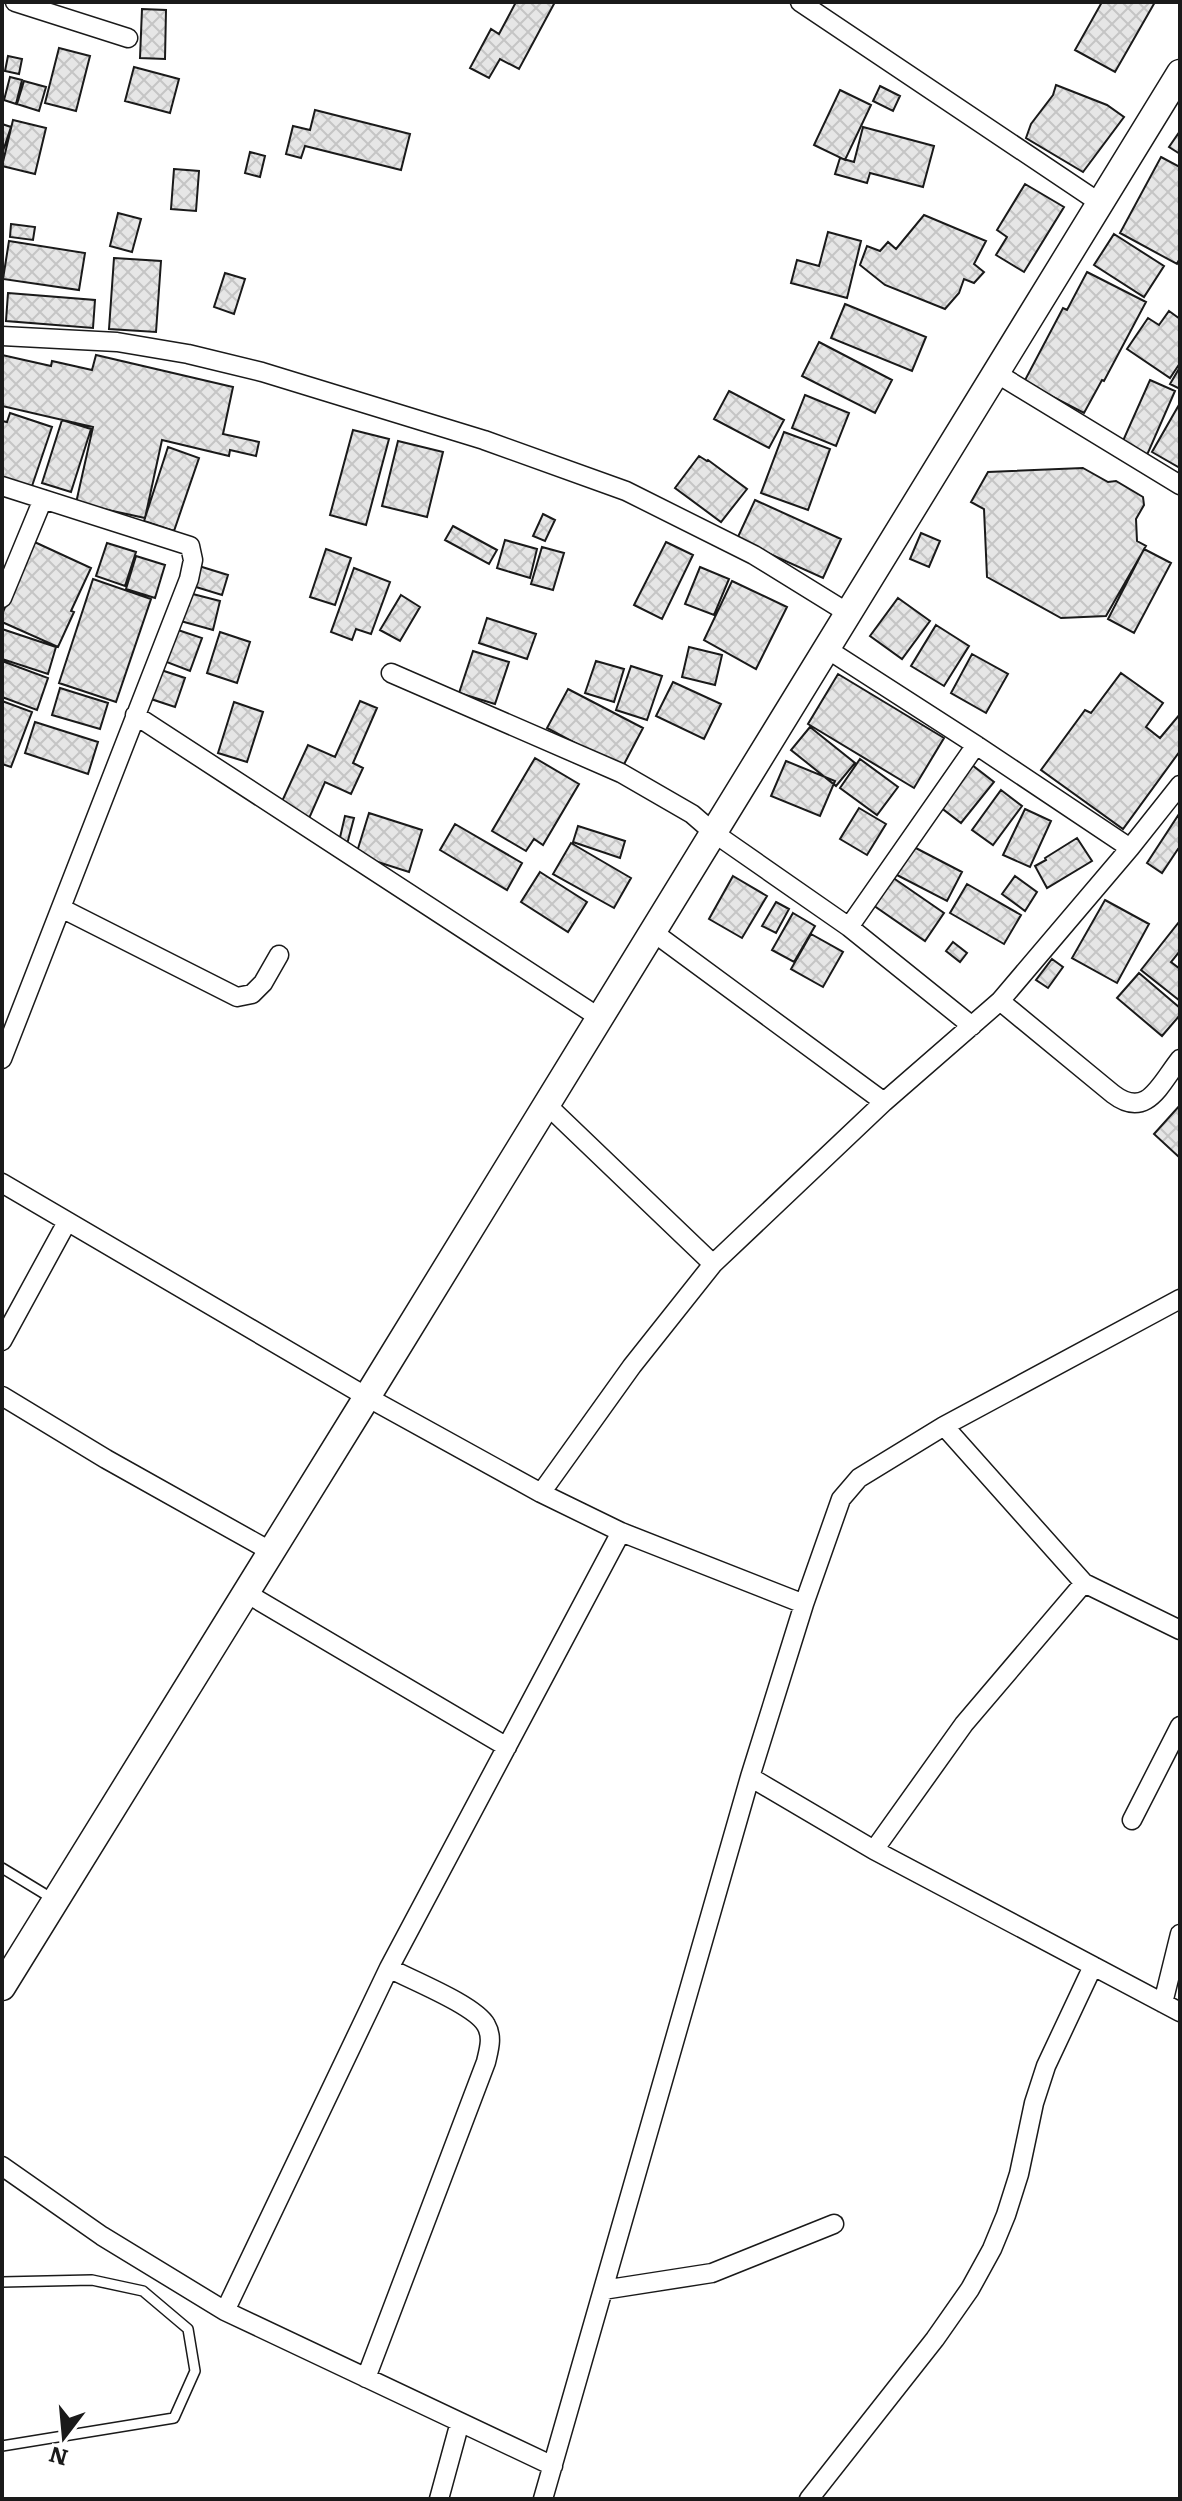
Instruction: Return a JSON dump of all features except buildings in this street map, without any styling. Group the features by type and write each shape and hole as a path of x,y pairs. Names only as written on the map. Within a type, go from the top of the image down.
{"main road":[{"path":"2,1987 1180,73"}],"street":[{"path":"15,2 128,38"},
{"path":"800,2 1100,203"},
{"path":"2,336 117,342 188,354 262,372 484,440 626,491 754,555 848,613"},
{"path":"996,373 1180,485"},
{"path":"2,486 190,546 193,560 189,579 2,1059"},
{"path":"2,598 43,499"},
{"path":"827,649 1130,848"},
{"path":"391,673 621,773 692,814 714,833 849,927 972,1026"},
{"path":"135,715 600,1018"},
{"path":"849,927 976,745"},
{"path":"541,1493 632,1366 713,1264 884,1102 1000,1001 1180,785"},
{"path":"61,908 237,997 252,994 263,983 279,955"},
{"path":"653,932 884,1102"},
{"path":"1000,1001 1113,1094 1133,1105 1149,1098 1180,1059"},
{"path":"547,1105 713,1264"},
{"path":"2,1183 367,1397 541,1493 621,1532 804,1604"},
{"path":"2,1341 67,1222"},
{"path":"543,2499 750,1777 804,1604 841,1499 859,1478 944,1426 1180,1299"},
{"path":"2,1396 106,1459 272,1552"},
{"path":"944,1426 1084,1583 1180,1630"},
{"path":"225,2311 389,1968 621,1532"},
{"path":"874,1850 964,1724 1084,1583"},
{"path":"246,1593 507,1747"},
{"path":"1132,1820 1180,1726"},
{"path":"750,1777 874,1850 1171,2008 1180,1934"},
{"path":"809,2499 935,2339 970,2289 992,2249 1019,2174 1034,2103 1046,2066 1093,1966"},
{"path":"366,2378 486,2062 490,2042 488,2028 480,2017 389,1968"},
{"path":"2,2166 102,2236 225,2311 553,2466"},
{"path":"603,2290 712,2273 834,2224"},
{"path":"439,2499 460,2422"}],"lane":[{"path":"2,1868 56,1900"},
{"path":"2,2282 92,2280 143,2291 188,2329 195,2371 174,2418 2,2446"}]}
